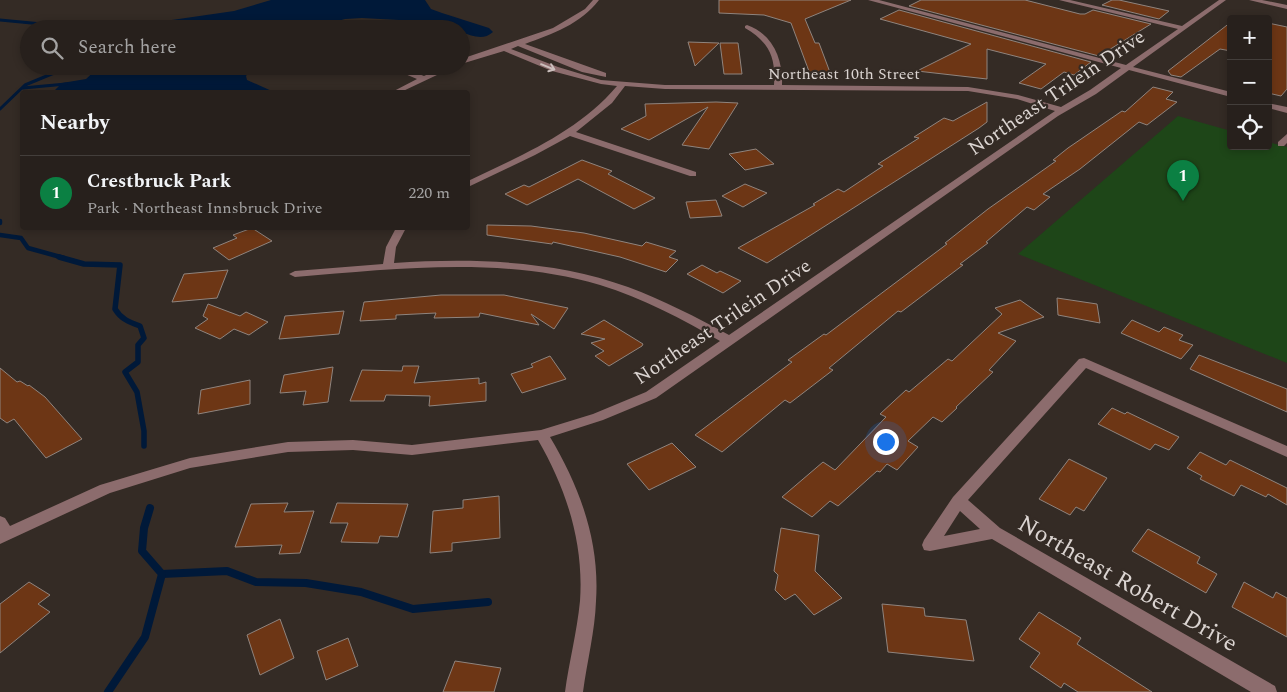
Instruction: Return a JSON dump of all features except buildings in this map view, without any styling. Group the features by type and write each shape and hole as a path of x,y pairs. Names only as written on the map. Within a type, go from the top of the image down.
{"street":[{"path":"470,59 566,26 592,7 596,0"},
{"path":"871,0 1227,94"},
{"path":"1062,0 1183,28"},
{"name":"Northeast Trilein Drive","path":"2,531 105,490 190,463 288,447 354,445 412,450 542,435 598,417 651,395 1061,110 1092,92 1223,0"},
{"path":"1252,0 1287,7"},
{"path":"747,27 765,39 771,46 778,70 778,88"},
{"name":"Northeast 10th Street","path":"516,43 624,83"},
{"name":"Northeast 10th Street","path":"503,48 555,70 583,78 624,83 665,87 968,89 1018,97 1061,110"},
{"path":"416,75 424,78"},
{"path":"400,90 431,75"},
{"path":"470,183 570,133 591,119 624,83"},
{"path":"1272,106 1287,110"},
{"path":"570,133 692,174"},
{"path":"388,266 391,246 400,230"},
{"path":"294,274 388,266 459,264 524,268 586,278 634,293 728,340"},
{"path":"994,532 958,501 1084,362 1287,452"},
{"path":"542,435 557,460 583,526 588,602 574,692"},
{"name":"Northeast Robert Drive","path":"958,501 930,544 994,532 1268,692"}],"green space":[{"path":"1178,116 1227,130 1227,150 1272,150 1272,143 1287,147 1287,363 1018,254"}],"water":[{"path":"271,0 425,0 431,9 464,20 362,18 342,20 172,20 234,11"},
{"path":"470,22 489,28 493,32 489,35 478,37 470,35"},
{"path":"90,75 247,75 247,80 270,90 55,90 62,83 86,79"}],"waterway":[{"path":"0,20 20,22"},
{"path":"0,109 25,85 49,75"},
{"path":"23,88 66,84"},
{"path":"0,235 21,238 28,248 64,258"},
{"path":"59,257 84,264 120,265 115,309 126,320 140,326 144,338 138,345 138,362 125,372 137,392 144,431 144,446"},
{"path":"150,508 144,528 142,551 162,574"},
{"path":"162,574 227,571 256,582 306,583 361,592 413,609 488,602"},
{"path":"108,692 145,637 162,574"}],"place":[{"name":"Crestbruck Park","path":"1183,201"}]}
